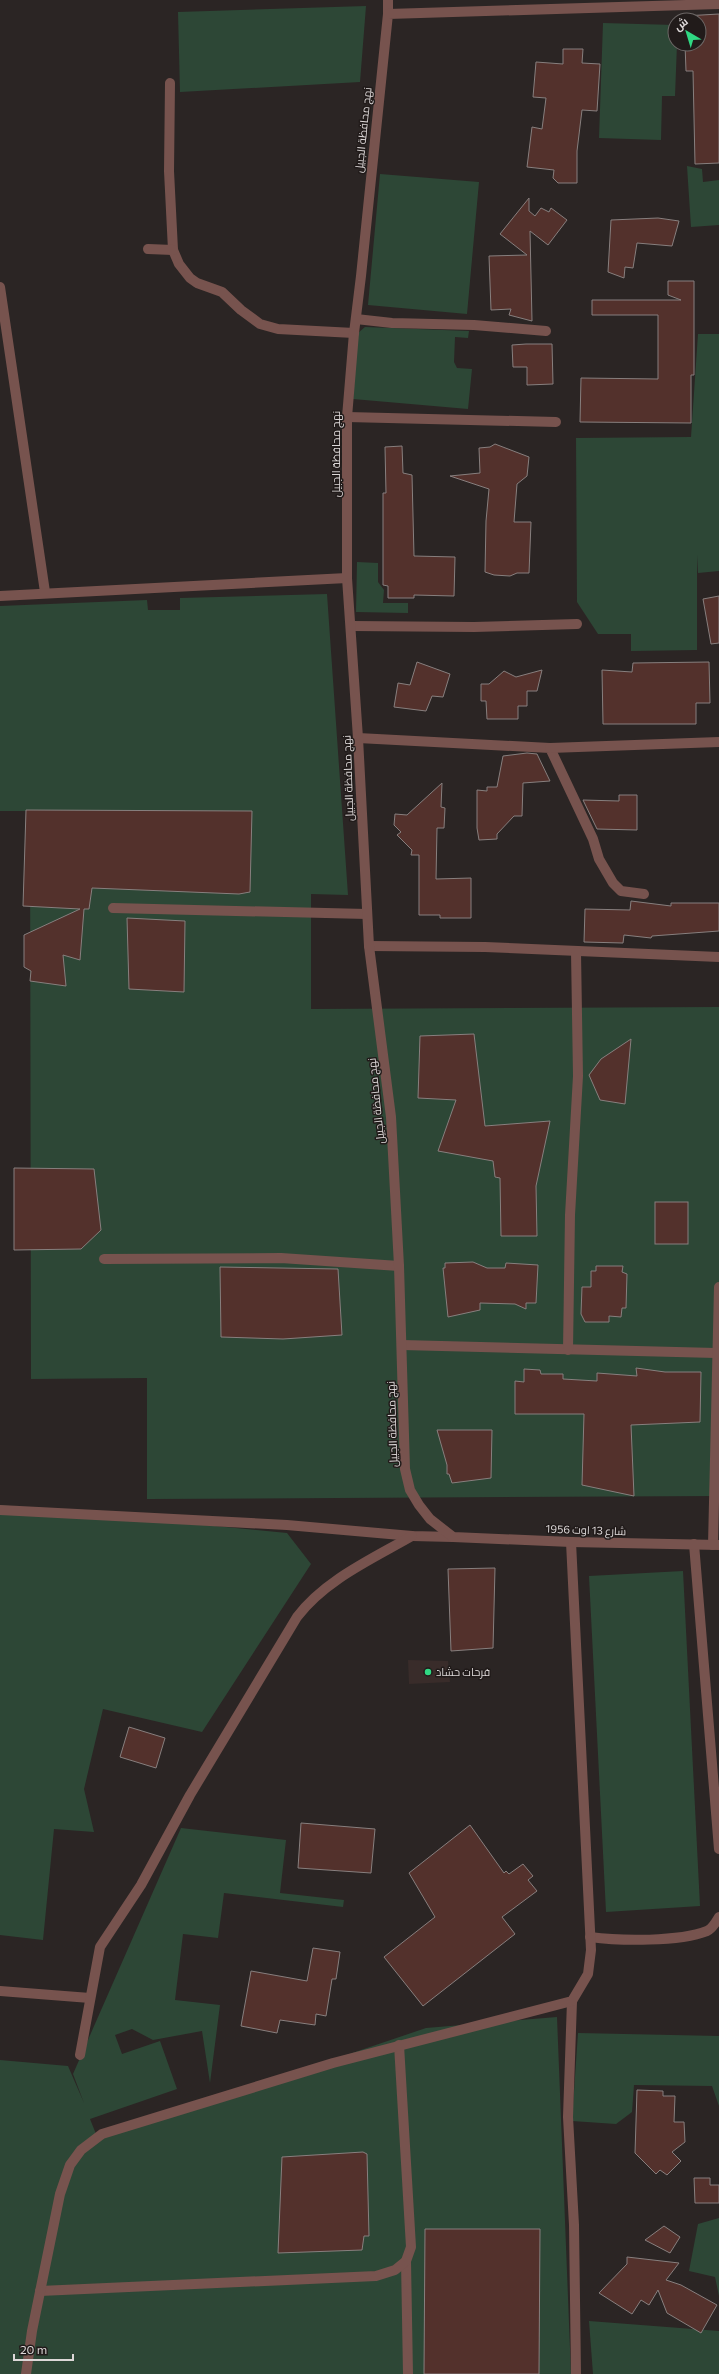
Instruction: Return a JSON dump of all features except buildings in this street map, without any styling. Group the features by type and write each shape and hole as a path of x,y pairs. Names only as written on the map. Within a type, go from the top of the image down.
{"street":[{"name":"نهج محافظة الجبيل","path":"388,0 388,14 354,333 347,418 347,578 352,626 369,946 391,1117 399,1266 405,1469 410,1490 430,1519 453,1537"},
{"path":"388,14 685,3 719,4"},
{"path":"170,84 169,171 173,250 179,264 190,278 197,283 222,292 241,310 260,324 278,329 354,333"},
{"path":"148,249 173,250"},
{"path":"0,287 45,592"},
{"path":"356,319 392,323 474,325 546,331"},
{"path":"347,418 556,422"},
{"path":"0,596 45,592 347,578"},
{"path":"352,626 474,628 577,624"},
{"path":"358,738 550,748 719,742"},
{"path":"550,748 593,839 599,859 613,883 622,891 644,894"},
{"path":"113,908 367,914"},
{"path":"369,946 485,947 719,957"},
{"path":"568,1350 570,1215 578,1076 576,952"},
{"path":"104,1259 281,1258 399,1266"},
{"path":"716,1545 716,1353 719,1288"},
{"path":"402,1345 716,1353"},
{"name":"شارع 13 اوت 1956","path":"0,1510 287,1525 412,1536 571,1542 716,1545"},
{"path":"80,2054 100,1947 141,1885 190,1795 297,1617 310,1600 324,1588 412,1536"},
{"path":"571,1542 590,1937 588,1974 572,2001 568,2117 574,2225 576,2374"},
{"path":"694,1544 719,1849"},
{"path":"590,1937 622,1941 688,1936 709,1931 719,1917"},
{"path":"0,1991 90,1998"},
{"path":"26,2374 40,2291 60,2194 70,2165 81,2150 102,2134 303,2072 399,2045 572,2001"},
{"path":"399,2045 410,2229 410,2247 406,2260 408,2374"},
{"path":"40,2291 376,2276 395,2270 406,2260"}],"shaded area":[{"name":"فرحات حشاد","path":"408,1660 448,1661 450,1682 409,1684"}],"green space":[{"path":"366,6 360,82 180,92 178,12"},
{"path":"603,23 667,25 667,52 677,52 675,96 662,96 661,140 599,138"},
{"path":"687,166 702,169 703,182 719,180 719,225 691,227"},
{"path":"380,174 479,182 467,314 368,305"},
{"path":"365,327 469,331 468,338 455,337 454,362 457,368 472,369 468,409 353,399 358,333"},
{"path":"698,334 719,334 719,571 698,573 697,555 697,650 631,651 631,634 598,634 577,602 576,438 691,437"},
{"path":"357,562 378,563 378,582 384,590 383,603 408,603 408,613 356,612"},
{"path":"327,594 348,895 311,894 311,1009 719,1007 719,1496 147,1499 147,1378 31,1379 30,811 0,811 0,606 147,600 148,610 180,610 180,598"},
{"path":"0,1505 287,1533 311,1564 202,1732 103,1709 84,1789 94,1832 54,1829 43,1940 0,1935"},
{"path":"683,1571 700,1906 606,1912 589,1576"},
{"path":"181,1828 286,1840 280,1893 344,1900 343,1907 224,1893 218,1938 183,1934 175,2000 220,2005 210,2083 202,2031 153,2040 132,2029 115,2035 122,2054 160,2041 177,2089 90,2119 98,2139 426,2028 557,2017 571,2374 0,2374 0,2060 68,2066 84,2103 73,2074"},
{"path":"578,2033 719,2036 719,2106 712,2086 634,2085 632,2112 616,2124 572,2121"},
{"path":"719,2218 719,2296 715,2277 689,2271 698,2224"},
{"path":"589,2321 719,2331 719,2374 593,2374"}],"place":[{"name":"فرحات حشاد","path":"428,1672"}]}
